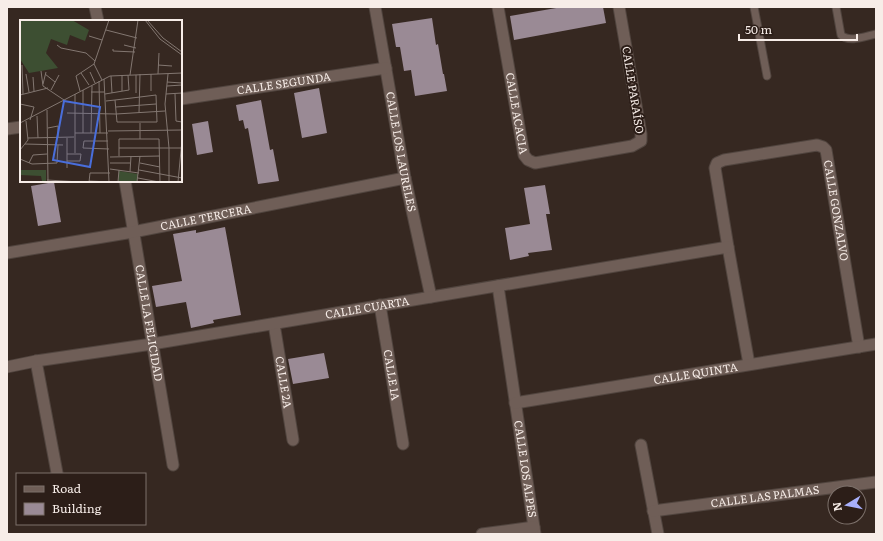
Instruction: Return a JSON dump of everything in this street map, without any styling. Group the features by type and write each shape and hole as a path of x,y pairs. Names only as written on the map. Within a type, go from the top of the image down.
{"street":[{"path":"95,7 98,20"},
{"name":"CALLE LOS LAURELES","path":"375,7 405,178 431,296"},
{"name":"CALLE ACACIA","path":"498,7 524,155 528,160 535,163 587,154"},
{"name":"CALLE PARAÍSO","path":"587,154 632,146 641,141 619,7"},
{"name":"CALLE SEGUNDA","path":"182,99 386,68"},
{"path":"7,129 20,127"},
{"name":"CALLE GONZALVO","path":"749,364 715,168 717,163 732,158 818,145 826,150 859,347"},
{"name":"CALLE TERCERA","path":"7,253 133,232 405,178"},
{"name":"CALLE LA FELICIDAD","path":"125,182 173,465"},
{"name":"CALLE CUARTA","path":"7,367 36,361 274,324 431,296 728,247"},
{"name":"CALLE LOS ALPES","path":"498,286 535,530"},
{"name":"CALLE 1A","path":"380,305 403,444"},
{"name":"CALLE 2A","path":"274,324 293,440"},
{"name":"CALLE QUINTA","path":"515,403 876,344"},
{"path":"36,361 57,473"},
{"path":"640,445 658,534"},
{"name":"CALLE LAS PALMAS","path":"653,511 876,482"},
{"path":"482,534 535,530"}],"lane":[{"path":"754,7 767,76"},
{"path":"836,7 841,36 849,39 876,34"}],"building":[{"path":"562,7 603,7 606,23 514,40 510,16"},
{"path":"432,18 436,45 438,44 447,91 415,96 411,70 404,71 400,47 396,47 392,24"},
{"path":"319,88 327,133 302,138 294,93"},
{"path":"261,100 270,150 273,149 279,181 258,184 248,128 245,129 243,120 239,121 236,105"},
{"path":"208,121 213,152 197,155 192,124"},
{"path":"54,182 61,222 38,226 31,186"},
{"path":"545,185 550,214 546,214 552,250 528,253 529,256 510,260 505,228 530,224 524,188"},
{"path":"225,227 241,315 213,320 214,323 191,328 186,302 156,307 152,286 182,281 173,234 196,230 196,233"},
{"path":"324,353 329,378 293,384 288,359"}]}
